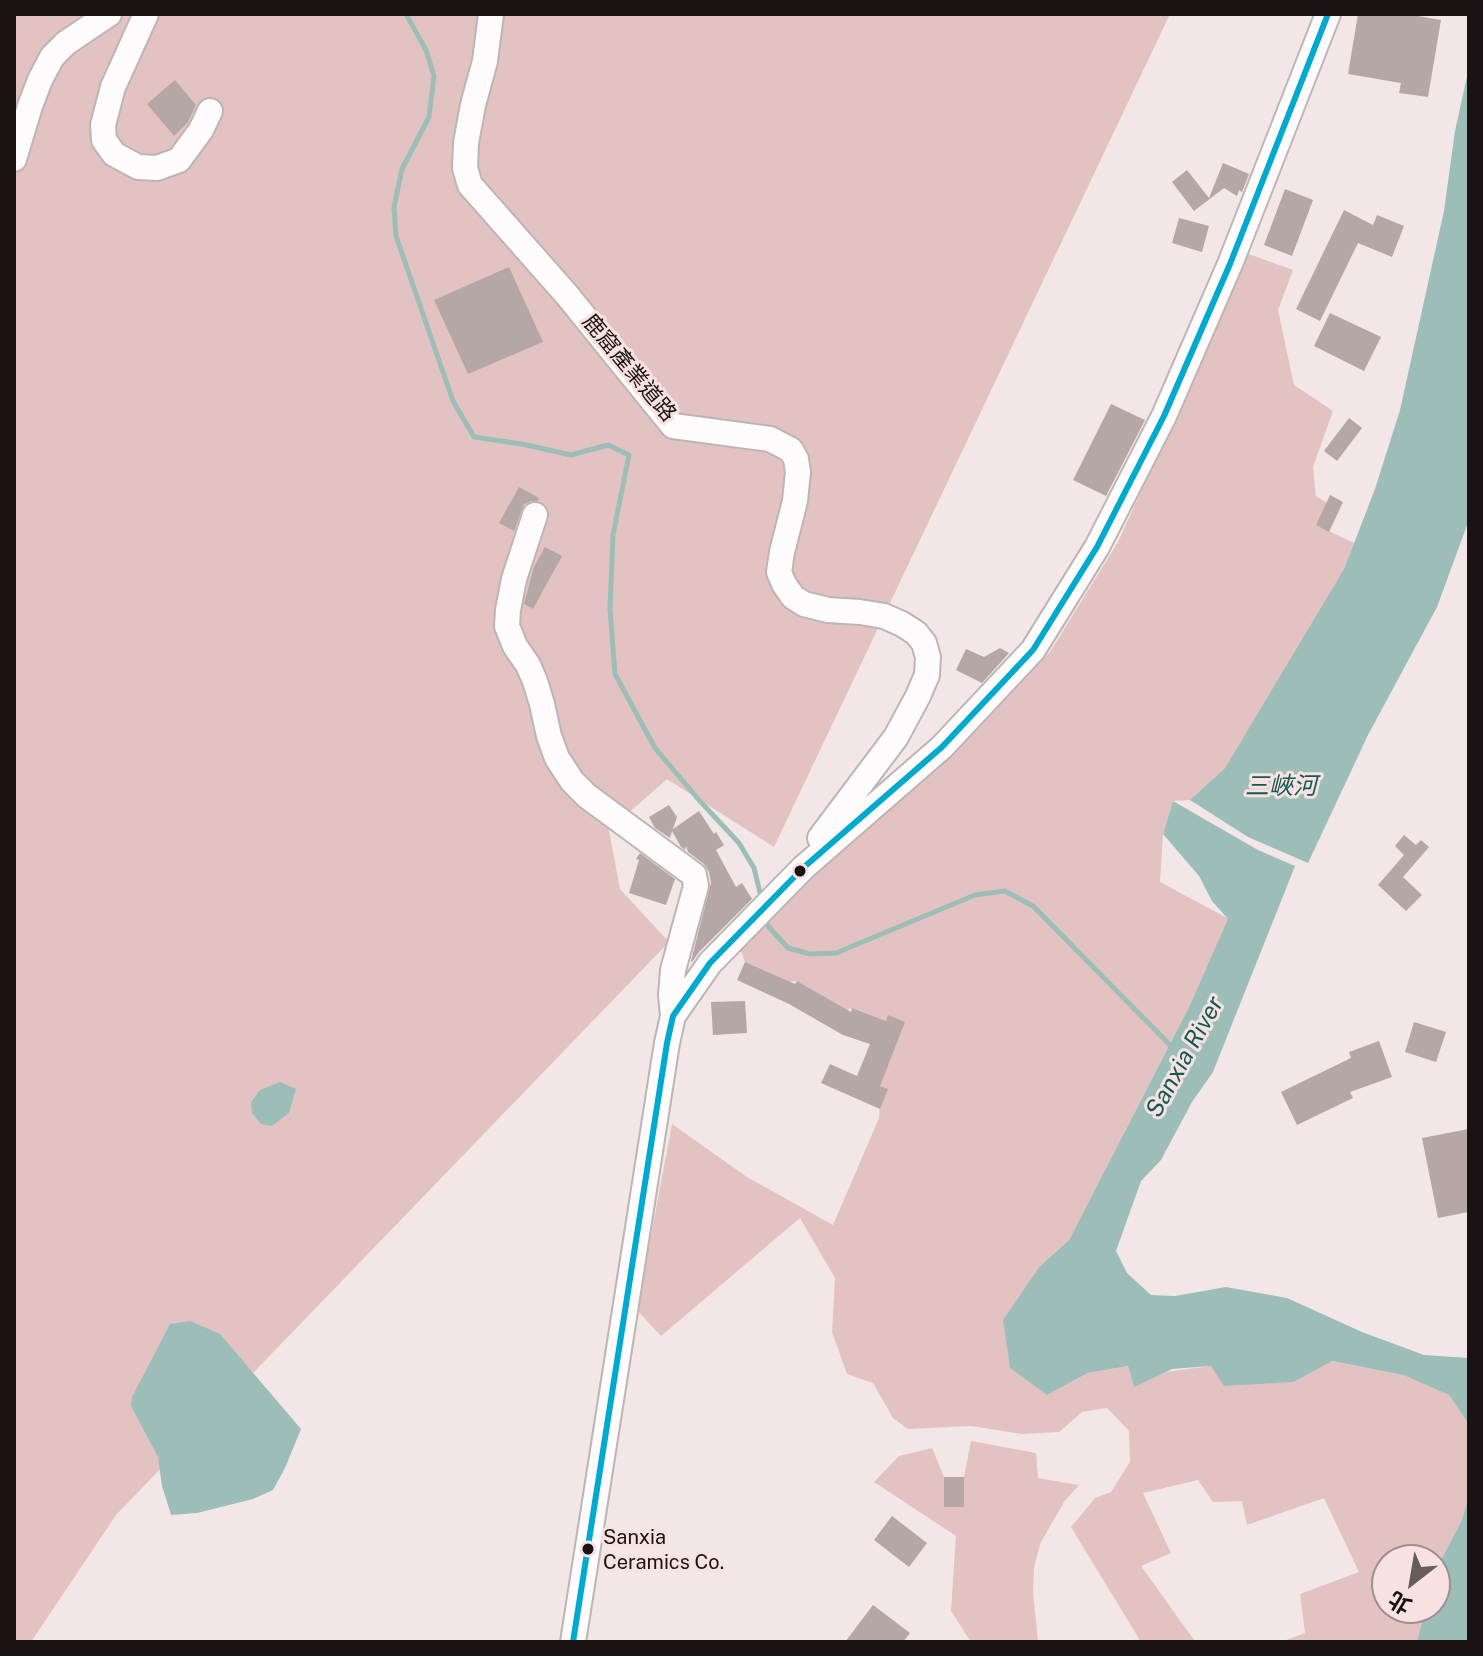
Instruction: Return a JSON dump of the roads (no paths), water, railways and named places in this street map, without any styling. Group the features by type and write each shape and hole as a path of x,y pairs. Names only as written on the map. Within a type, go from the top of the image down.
{"street":[{"path":"14,159 35,93 52,57 66,43 109,14"},
{"path":"146,14 113,87 103,125 104,140 114,154 138,167 157,168 179,160 201,130 210,111"},
{"name":"鹿窟產業道路","path":"491,14 485,61 466,143 465,168 470,185 567,295 673,426 770,439 791,450 796,459 795,501 779,572 793,597 804,604 828,610 884,616 916,633 924,643 928,657 927,675 896,737 824,832 803,868"},
{"path":"673,1016 710,963 803,868 942,747 1033,650 1097,547 1143,459 1230,264 1328,14"},
{"path":"535,515 514,579 507,626 535,681 557,758 572,781 587,796 694,875 696,886 673,970 673,1016 573,1642"}],"water":[{"name":"三峽河","path":"1469,67 1469,520 1437,607 1368,735 1308,863 1248,837 1190,800 1225,768 1344,569 1375,489 1400,410 1444,211 1455,131"},
{"name":"Sanxia River","path":"1173,801 1258,850 1295,866 1213,1072 1192,1102 1161,1160 1141,1181 1116,1251 1127,1273 1151,1295 1175,1296 1226,1287 1287,1298 1362,1332 1424,1355 1469,1358 1469,1425 1449,1395 1403,1375 1332,1361 1294,1382 1224,1386 1211,1366 1172,1369 1134,1387 1128,1366 1088,1373 1047,1395 1010,1368 1003,1320 1040,1266 1069,1240 1190,1005 1228,919 1212,901 1199,876 1163,834"},
{"path":"280,1082 296,1089 289,1113 272,1126 261,1124 252,1113 251,1102 260,1090"},
{"path":"190,1321 220,1334 301,1429 273,1490 253,1499 197,1513 171,1515 162,1486 158,1457 131,1406 132,1397 170,1324"},
{"path":"1469,1494 1469,1642 1417,1642 1421,1624 1451,1624 1449,1544 1462,1520"}],"waterway":[{"path":"406,14 426,50 434,76 429,117 402,169 394,207 396,236 453,401 474,437 571,455 608,445 629,455 613,535 610,609 615,674 655,748 739,843 754,868 762,901"},
{"name":"Sanxia River","path":"766,918 768,926 788,948 810,954 836,953 975,895 1005,891 1033,906 1172,1047"}],"place":[{"name":"Sanxia Ceramics Co.","path":"588,1549"}]}
